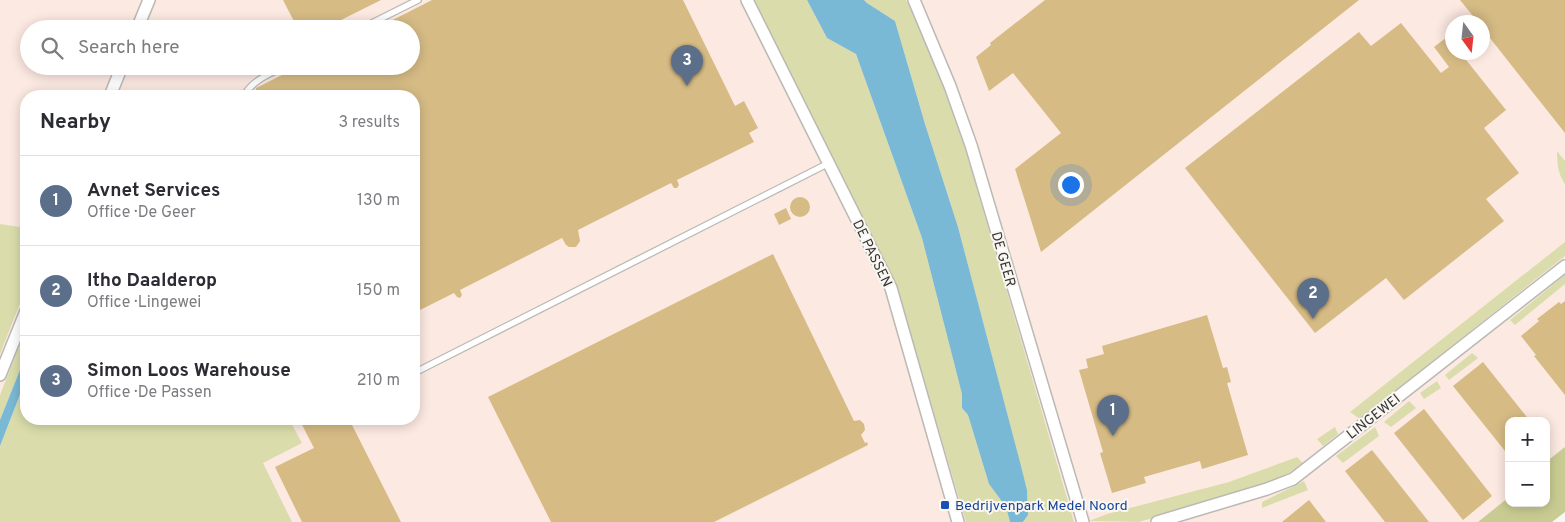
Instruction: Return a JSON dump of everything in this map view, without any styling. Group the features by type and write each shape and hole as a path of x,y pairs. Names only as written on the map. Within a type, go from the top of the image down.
{"street":[{"path":"141,20 149,0"},
{"name":"DE PASSEN","path":"747,0 891,288 958,522"},
{"name":"DE GEER","path":"914,0 950,86 971,145 1083,522"},
{"path":"112,90 118,75"},
{"name":"LINGEWEI","path":"1157,522 1267,489 1293,478 1565,266"},
{"path":"0,376 20,326"}],"lane":[{"path":"378,20 418,0"},
{"path":"247,90 256,81 268,75"},
{"path":"420,370 829,162"}],"shaded area":[{"path":"0,0 1565,0 1565,478 1550,490 1550,417 1505,417 1505,507 1510,507 1510,522 0,522"}],"green space":[{"path":"754,0 807,0 827,38 856,54 922,238 962,394 962,408 968,415 989,484 1006,507 1010,522 966,522 896,285"},
{"path":"864,0 906,0 933,58 968,158 1074,522 1023,522 1028,515 1027,490 958,227 895,21"},
{"path":"1557,151 1565,161 1565,184 1559,173"},
{"path":"0,224 20,227 20,303 0,354"},
{"path":"1565,242 1565,256 1360,419 1350,412"},
{"path":"1565,275 1565,284 1515,325 1510,320"},
{"path":"20,344 20,370 0,420 0,395"},
{"path":"1472,353 1478,358 1449,380 1445,375"},
{"path":"1437,381 1441,388 1424,399 1420,393"},
{"path":"20,394 20,425 292,425 302,443 263,463 292,522 0,522 0,446"},
{"path":"1409,401 1416,408 1391,427 1384,422"},
{"path":"1335,427 1338,434 1323,446 1317,439"},
{"path":"1375,427 1379,436 1343,463 1336,456"},
{"path":"1565,447 1565,512 1552,522 1478,522 1505,500 1505,507 1550,507 1550,459"},
{"path":"1297,457 1303,463 1277,481 1139,522 1089,521 1107,514 1229,482"},
{"path":"1304,481 1308,490 1262,508 1262,502"}],"water":[{"path":"807,0 864,0 895,21 958,227 1020,462 1027,490 1028,515 1023,522 1010,522 1006,507 989,484 968,415 962,408 962,394 922,238 856,54 827,38"},
{"path":"20,370 20,394 0,446 0,420"}],"building":[{"path":"283,0 381,0 341,20 293,20"},
{"path":"432,0 683,0 735,106 744,101 758,128 749,133 754,142 677,180 679,185 677,188 674,188 671,183 578,230 580,241 576,247 569,247 562,238 460,290 462,295 460,298 454,293 420,310 420,90 256,90 256,88 282,75 420,75 420,20 393,20"},
{"path":"1045,0 1359,0 1041,252 1015,169 1061,133 1013,73 989,91 976,57 991,45 990,43"},
{"path":"1460,0 1565,0 1565,133 1490,38 1490,15 1472,15"},
{"path":"1401,23 1441,73 1449,67 1434,47 1445,39 1445,60 1466,60 1506,110 1484,128 1519,173 1486,199 1504,221 1404,300 1386,278 1315,333 1185,168 1359,32 1371,46"},
{"path":"796,197 804,197 810,203 810,211 804,217 796,217 790,211 790,203"},
{"path":"786,208 791,219 779,225 774,214"},
{"path":"773,254 854,421 860,420 864,424 865,430 861,435 868,445 714,522 551,522 488,397"},
{"path":"1565,301 1565,395 1534,356 1536,355 1521,336 1539,321 1537,319 1559,302 1561,304"},
{"path":"1207,315 1223,368 1227,367 1231,382 1227,383 1248,455 1202,469 1200,461 1144,477 1146,483 1112,493 1100,453 1103,452 1079,370 1088,368 1086,359 1104,354 1102,346"},
{"path":"1483,362 1527,417 1505,417 1505,451 1453,386"},
{"path":"1424,409 1492,496 1463,520 1394,433"},
{"path":"302,425 352,425 401,522 302,522 275,467 314,448"},
{"path":"1372,450 1429,522 1385,522 1345,471"},
{"path":"1309,500 1326,522 1282,522"}],"place":[{"name":"Simon Loos Warehouse","path":"687,86"},
{"name":"Itho Daalderop","path":"1313,319"},
{"name":"Avnet Services","path":"1113,436"},
{"name":"Bedrijvenpark Medel Noord","path":"945,505"}]}
